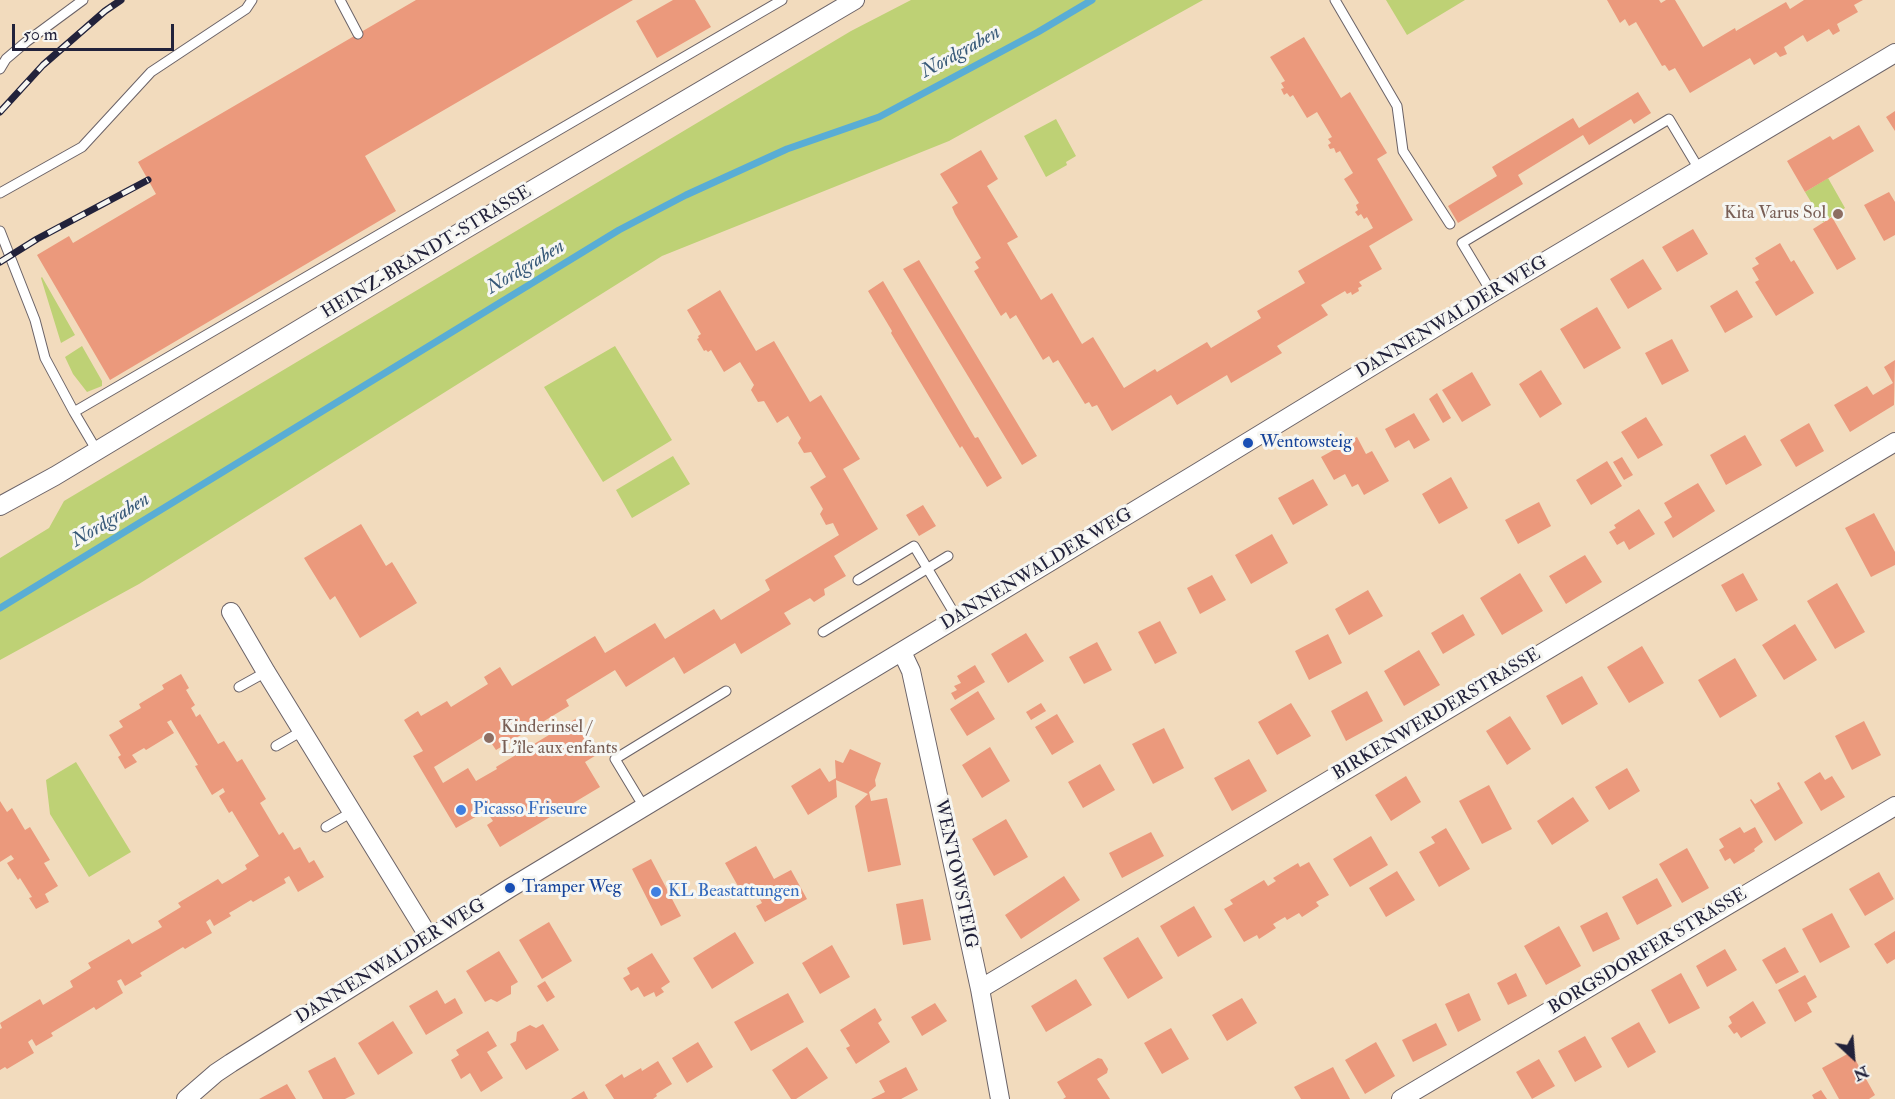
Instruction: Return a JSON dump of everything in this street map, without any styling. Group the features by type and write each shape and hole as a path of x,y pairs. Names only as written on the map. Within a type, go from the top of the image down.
{"street":[{"name":"HEINZ-BRANDT-STRASSE","path":"0,506 98,451 464,230 855,0"},
{"name":"DANNENWALDER WEG","path":"186,1099 231,1063 429,937 1492,293 1895,53"},
{"name":"BIRKENWERDERSTRASSE","path":"980,989 1895,442"},
{"path":"231,612 429,937"},
{"name":"WENTOWSTEIG","path":"902,652 911,671 980,989 1000,1099"},
{"name":"BORGSDORFER STRASSE","path":"1401,1099 1895,806"}],"lane":[{"path":"0,69 6,59 26,42 83,0"},
{"path":"0,193 82,147 150,72 246,9 252,0"},
{"path":"339,0 358,34"},
{"path":"74,412 782,0"},
{"path":"1335,0 1397,106 1403,151 1450,224"},
{"path":"1492,293 1462,243 1669,119 1699,169"},
{"path":"0,231 35,320 45,358 98,451"},
{"path":"858,580 914,546 957,618"},
{"path":"824,632 948,556"},
{"path":"239,687 266,672"},
{"path":"644,807 615,759 726,691"},
{"path":"276,746 302,731"},
{"path":"326,827 352,812"}],"green space":[{"path":"911,0 1203,0 949,141 662,256 139,584 0,660 0,558 49,528 64,501 851,31"},
{"path":"1386,0 1465,0 1407,35"},
{"path":"1056,119 1076,156 1066,162 1067,165 1046,177 1024,136"},
{"path":"1828,178 1845,208 1823,222 1805,192"},
{"path":"41,278 75,335 61,343"},
{"path":"82,346 102,381 102,386 87,392 73,374 65,357"},
{"path":"615,346 672,440 603,482 544,387"},
{"path":"673,456 690,484 632,518 616,490"},
{"path":"76,762 131,852 89,877 50,814 46,780"}],"building":[{"path":"416,0 633,0 365,156 396,211 110,380 37,255 69,236 73,243 156,194 138,162"},
{"path":"673,0 695,0 711,27 657,58 636,21"},
{"path":"1607,0 1659,0 1661,3 1666,0 1675,0 1703,47 1786,2 1790,9 1804,0 1863,0 1854,5 1858,12 1837,24 1840,31 1833,35 1829,29 1807,42 1803,35 1784,47 1787,54 1780,57 1776,52 1754,65 1750,58 1690,93 1675,68 1669,71 1665,65 1662,66 1636,22 1629,26 1625,19 1620,23"},
{"path":"1304,37 1341,98 1350,92 1387,153 1377,159 1413,220 1369,246 1382,269 1359,282 1362,286 1358,288 1359,291 1352,295 1351,292 1347,294 1345,291 1321,305 1328,315 1277,346 1282,353 1231,383 1227,375 1177,405 1171,395 1112,431 1097,405 1092,407 1089,402 1085,404 1058,360 1053,363 1049,356 1043,360 1016,315 1010,319 1006,312 1001,316 974,271 979,268 975,262 981,258 955,214 952,207 958,203 940,174 981,150 998,179 987,186 1018,237 1007,243 1041,300 1052,293 1082,344 1093,337 1124,388 1155,369 1157,372 1207,342 1211,348 1261,318 1257,311 1305,283 1298,271 1373,228 1367,217 1364,219 1361,214 1358,216 1355,212 1358,210 1356,205 1359,203 1344,179 1353,173 1340,151 1336,153 1334,148 1330,149 1328,145 1331,143 1328,139 1332,137 1317,112 1307,118 1293,95 1290,97 1287,93 1284,95 1281,89 1284,88 1281,83 1285,81 1270,57"},
{"path":"1638,92 1651,113 1634,124 1631,119 1589,145 1583,135 1518,175 1523,184 1458,223 1448,206 1497,176 1492,167 1573,118 1579,128"},
{"path":"1895,111 1895,131 1886,117"},
{"path":"1859,125 1874,151 1805,192 1787,161 1830,136 1833,140"},
{"path":"1889,192 1895,202 1895,235 1884,241 1864,205"},
{"path":"1832,217 1856,259 1837,270 1813,229"},
{"path":"1693,229 1708,254 1677,272 1662,247"},
{"path":"1780,243 1791,262 1794,260 1814,293 1776,316 1755,282 1759,280 1752,268 1759,264 1755,258"},
{"path":"1643,259 1662,289 1628,309 1610,279"},
{"path":"919,260 1037,456 1022,465 903,269"},
{"path":"883,281 975,438 978,437 1002,478 987,487 962,446 960,448 868,291"},
{"path":"720,290 756,351 774,341 810,402 821,395 860,459 843,469 878,529 834,556 846,576 824,589 825,595 814,602 810,598 784,613 791,624 741,654 735,643 684,674 674,657 626,687 615,670 566,700 569,706 496,750 486,735 434,767 443,783 468,768 476,781 577,718 598,754 585,762 600,787 500,847 487,825 493,821 486,811 456,828 413,756 423,751 404,720 418,711 421,716 447,701 451,707 488,684 484,677 500,667 512,686 595,636 605,653 655,623 665,639 714,609 721,620 770,590 765,580 839,535 833,523 826,525 820,514 823,509 810,487 826,477 811,452 804,453 798,443 801,438 788,416 777,423 764,401 758,402 751,390 754,385 740,362 724,372 711,350 704,351 697,339 701,334 687,310"},
{"path":"1737,290 1753,317 1725,333 1710,306"},
{"path":"1597,307 1621,348 1584,369 1560,329"},
{"path":"1672,339 1689,371 1662,385 1645,353"},
{"path":"1895,360 1894,405 1850,432 1834,405 1867,386 1873,395 1893,383 1884,367"},
{"path":"1541,370 1562,404 1540,418 1519,384"},
{"path":"1472,372 1491,405 1462,422 1442,390"},
{"path":"1437,393 1451,418 1443,423 1429,399"},
{"path":"1414,413 1430,440 1414,449 1409,440 1395,448 1385,429"},
{"path":"1646,417 1663,445 1638,459 1621,432"},
{"path":"1809,423 1824,451 1796,467 1780,440"},
{"path":"1745,435 1762,465 1726,485 1710,455"},
{"path":"1357,437 1366,454 1372,451 1389,481 1364,495 1358,484 1352,487 1345,474 1334,480 1321,457"},
{"path":"1622,457 1633,475 1624,480 1613,462"},
{"path":"1607,461 1622,486 1591,505 1576,480"},
{"path":"1451,477 1468,508 1439,524 1422,494"},
{"path":"1313,479 1328,505 1293,525 1278,498"},
{"path":"1698,483 1715,511 1673,538 1664,522 1672,517 1664,503"},
{"path":"1539,502 1551,526 1518,544 1505,520"},
{"path":"923,505 936,526 919,536 906,515"},
{"path":"1639,509 1655,534 1629,550 1624,541 1617,545 1609,532 1616,528 1614,525"},
{"path":"1874,513 1895,552 1895,565 1871,577 1845,528"},
{"path":"361,524 386,566 392,562 417,603 360,638 335,596 330,600 304,558"},
{"path":"1272,534 1288,563 1251,584 1235,555"},
{"path":"1585,555 1602,582 1566,604 1549,576"},
{"path":"1520,573 1543,611 1502,635 1480,598"},
{"path":"1743,573 1758,600 1736,612 1721,585"},
{"path":"1212,575 1226,600 1200,614 1187,588"},
{"path":"1837,583 1865,632 1835,649 1807,601"},
{"path":"1368,590 1383,616 1349,635 1335,609"},
{"path":"1463,614 1475,635 1443,654 1431,633"},
{"path":"1160,621 1177,653 1155,664 1138,632"},
{"path":"1795,624 1817,660 1784,680 1762,645"},
{"path":"1026,633 1044,661 1008,683 991,654"},
{"path":"1328,634 1342,663 1309,680 1295,651"},
{"path":"1097,642 1112,670 1084,684 1069,657"},
{"path":"1642,646 1664,683 1629,703 1607,667"},
{"path":"1419,650 1440,685 1404,706 1384,671"},
{"path":"1735,658 1757,696 1720,718 1698,680"},
{"path":"975,665 985,682 955,700 951,693 957,690 954,686 961,683 957,676"},
{"path":"181,674 189,688 186,690 195,705 191,708 196,717 200,714 218,744 224,741 237,762 242,759 266,799 260,803 279,835 283,832 294,850 300,847 309,863 314,860 324,877 298,892 289,876 284,879 286,883 229,913 231,916 214,926 210,919 206,922 212,933 185,949 183,947 140,973 142,976 125,986 121,979 117,981 123,993 96,1010 94,1007 51,1033 53,1036 36,1046 32,1039 28,1042 34,1053 7,1069 5,1067 0,1070 0,1029 2,1028 0,1023 40,999 43,1005 73,987 70,981 91,968 88,963 129,939 132,944 162,927 158,921 181,907 178,903 218,879 222,884 231,879 247,869 245,865 259,856 232,811 229,813 219,796 225,792 223,788 212,795 195,766 198,765 171,720 167,722 174,733 146,750 144,748 132,755 137,762 125,769 118,757 121,755 109,735 123,727 119,721 141,708 139,704 164,689 162,685"},
{"path":"1582,676 1598,704 1562,725 1546,696"},
{"path":"978,691 995,719 967,736 950,709"},
{"path":"1367,691 1383,721 1346,741 1331,711"},
{"path":"1041,703 1046,711 1031,720 1026,712"},
{"path":"1291,703 1311,736 1277,755 1258,722"},
{"path":"1057,714 1074,742 1052,755 1035,727"},
{"path":"1510,716 1531,749 1507,765 1486,731"},
{"path":"1864,721 1881,755 1852,770 1835,736"},
{"path":"1164,728 1184,768 1153,784 1132,744"},
{"path":"990,747 1010,781 982,798 962,765"},
{"path":"850,749 881,763 875,780 876,786 869,792 871,801 887,798 901,865 868,872 855,806 868,794 836,780 837,797 808,815 791,786 820,768 829,782 836,778 835,760 843,763"},
{"path":"1249,759 1267,791 1232,811 1214,778"},
{"path":"1100,764 1115,790 1083,808 1068,782"},
{"path":"1627,768 1640,791 1609,810 1595,787"},
{"path":"1820,772 1825,780 1832,776 1845,797 1821,811 1804,782"},
{"path":"1406,776 1421,802 1391,821 1375,795"},
{"path":"1779,782 1803,823 1775,841 1750,800 1755,804 1780,789 1777,783"},
{"path":"1489,785 1512,829 1482,844 1459,801"},
{"path":"1573,797 1589,821 1552,845 1537,821"},
{"path":"0,801 7,812 12,808 25,830 30,827 50,860 44,863 58,886 45,894 49,902 36,909 29,898 32,897 7,863 14,859 11,855 0,862"},
{"path":"1006,819 1028,857 994,876 972,839"},
{"path":"1740,827 1744,833 1755,827 1763,842 1754,849 1755,851 1734,864 1730,858 1725,861 1719,850 1724,847 1719,839"},
{"path":"1446,828 1470,869 1439,887 1419,852 1435,843 1431,837"},
{"path":"1151,832 1164,856 1122,878 1109,853"},
{"path":"1371,836 1388,865 1350,887 1333,859"},
{"path":"756,846 774,879 791,870 807,899 765,922 756,906 762,903 755,889 743,895 725,863"},
{"path":"1687,848 1709,888 1682,903 1659,864"},
{"name":"KL Beastattungen","path":"651,859 681,916 661,926 632,869"},
{"path":"1309,862 1329,895 1316,902 1319,906 1302,917 1299,913 1287,920 1285,917 1273,924 1276,928 1259,939 1257,935 1244,942 1224,909 1233,904 1230,900 1264,880 1268,886 1276,881 1273,878 1298,863 1300,867"},
{"path":"1397,871 1415,900 1386,917 1369,888"},
{"path":"1879,872 1894,899 1865,916 1849,889"},
{"path":"1064,876 1080,900 1021,939 1005,915"},
{"path":"1657,878 1672,906 1637,925 1622,897"},
{"path":"923,899 931,940 903,945 896,904"},
{"path":"1194,906 1212,937 1178,957 1160,926"},
{"path":"1607,912 1620,939 1593,952 1580,926"},
{"path":"1832,913 1850,947 1820,963 1802,929"},
{"path":"549,922 572,961 542,979 519,940"},
{"path":"1559,926 1581,966 1546,985 1524,946"},
{"path":"1895,931 1895,959 1887,964 1874,944"},
{"path":"735,932 754,963 712,989 693,958"},
{"path":"1138,937 1163,978 1128,999 1103,958"},
{"path":"832,945 850,977 820,994 802,963"},
{"path":"1785,947 1799,972 1776,984 1762,960"},
{"path":"1725,949 1737,970 1707,987 1696,966"},
{"path":"499,951 518,982 511,986 511,994 497,1002 491,999 485,1002 466,971"},
{"path":"652,953 670,982 661,988 664,992 656,997 654,992 644,997 638,987 631,991 623,978 630,974 627,968"},
{"path":"1516,973 1527,996 1508,1005 1497,983"},
{"path":"1681,973 1700,1008 1669,1024 1651,990"},
{"path":"1805,975 1817,997 1807,1003 1812,1012 1795,1022 1778,990"},
{"path":"1076,979 1092,1005 1046,1032 1031,1006"},
{"path":"545,981 555,997 547,1002 537,986"},
{"path":"437,990 445,1004 455,998 463,1013 426,1035 409,1006"},
{"path":"788,993 804,1022 751,1051 734,1022"},
{"path":"1469,993 1481,1020 1458,1032 1445,1004"},
{"path":"1242,998 1257,1023 1227,1041 1212,1015"},
{"path":"1753,1001 1766,1023 1741,1038 1737,1032 1734,1034 1728,1026 1732,1023 1729,1017"},
{"path":"935,1003 947,1021 922,1036 911,1017"},
{"path":"875,1008 882,1020 878,1023 890,1042 856,1064 846,1048 850,1046 840,1030"},
{"path":"393,1021 413,1053 378,1075 358,1043"},
{"path":"1639,1022 1656,1052 1628,1068 1611,1038"},
{"path":"1436,1023 1447,1045 1413,1062 1402,1040"},
{"path":"543,1024 559,1050 526,1070 510,1044 516,1041 517,1032 530,1025 536,1028"},
{"path":"1171,1028 1189,1059 1162,1074 1144,1043"},
{"path":"488,1031 497,1046 487,1052 503,1078 481,1092 470,1073 461,1079 451,1060 459,1055 456,1050"},
{"path":"1585,1036 1602,1067 1575,1082 1558,1051"},
{"path":"698,1042 713,1067 687,1083 672,1058"},
{"path":"1376,1042 1395,1076 1365,1094 1345,1060"},
{"path":"807,1047 828,1078 796,1099 791,1099 772,1070"},
{"path":"1851,1052 1875,1095 1869,1099 1839,1099 1822,1068"},
{"path":"335,1057 355,1094 345,1099 323,1099 308,1071"},
{"path":"1098,1058 1102,1059 1108,1069 1107,1073 1097,1079 1110,1099 1063,1099 1066,1097 1057,1082"},
{"path":"1539,1059 1555,1086 1532,1099 1516,1072"},
{"path":"658,1061 672,1084 656,1094 657,1096 653,1099 614,1099 605,1085 622,1074 624,1078"},
{"path":"906,1067 918,1090 901,1099 871,1099 885,1092 879,1081"},
{"path":"1333,1067 1350,1099 1301,1099 1294,1087"},
{"path":"287,1084 296,1099 259,1099"},
{"path":"1821,1090 1827,1099 1814,1099 1812,1095"},
{"path":"584,1091 588,1099 571,1099"}],"waterway":[{"name":"Nordgraben","path":"0,608 619,230 686,195 787,149 879,117 1038,32 1092,0"}],"railway":[{"path":"0,112 43,65 121,0"},
{"path":"0,262 37,239 148,180"}],"place":[{"name":"Kita Varus Sol","path":"1838,214"},
{"name":"Wentowsteig","path":"1248,443"},
{"name":"Kinderinsel / L'île aux enfants","path":"489,738"},
{"name":"Picasso Friseure","path":"461,810"},
{"name":"Tramper Weg","path":"510,888"},
{"name":"KL Beastattungen","path":"656,892"}]}
